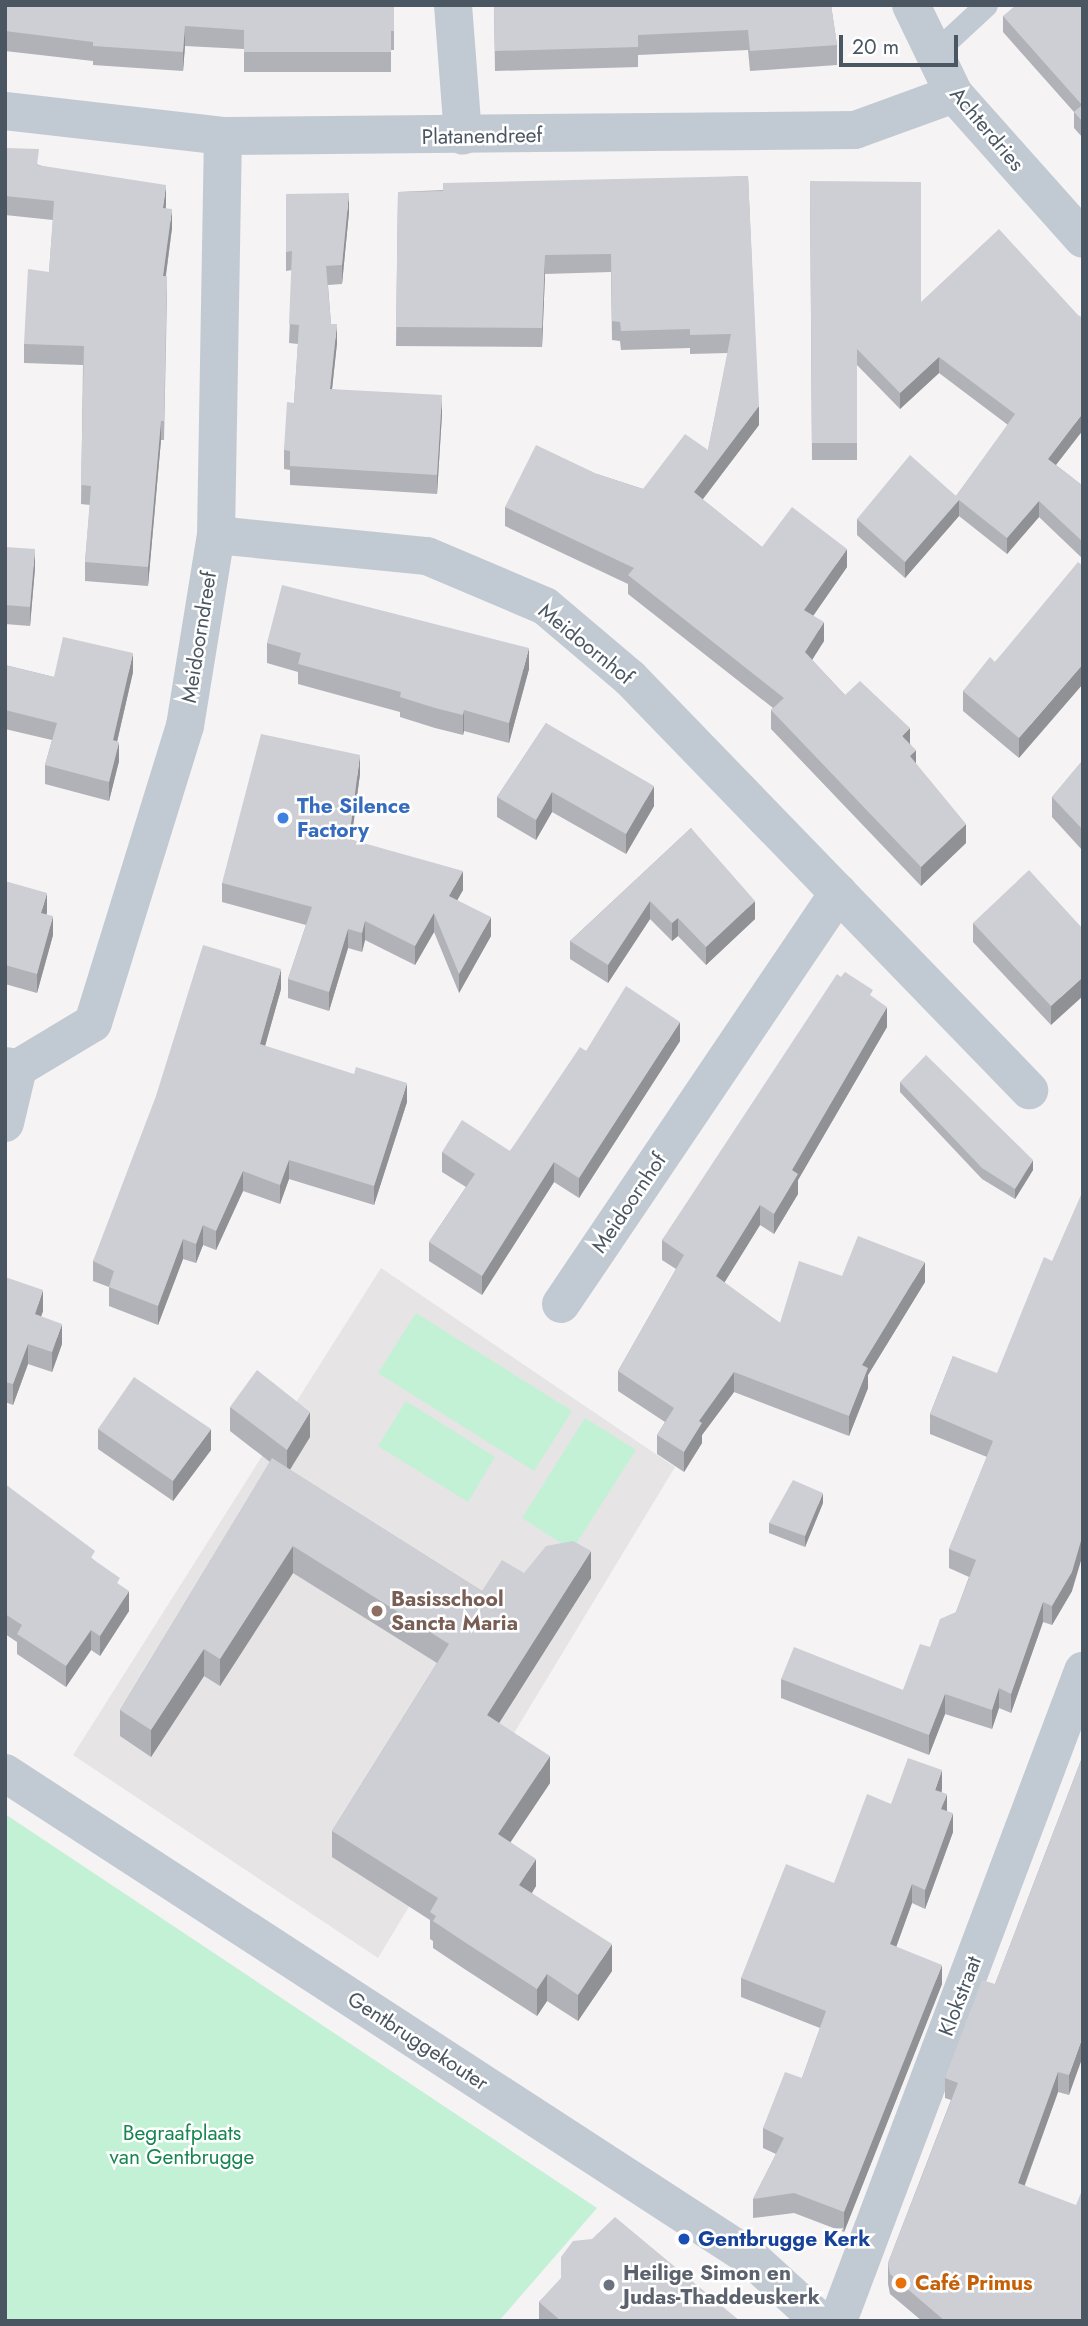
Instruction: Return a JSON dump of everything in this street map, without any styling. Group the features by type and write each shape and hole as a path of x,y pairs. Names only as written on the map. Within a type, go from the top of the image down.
{"street":[{"path":"453,5 463,136"},
{"name":"Achterdries","path":"911,5 954,94 1083,239"},
{"name":"Platanendreef","path":"5,111 223,136 463,136 855,130 954,94"},
{"name":"Meidoorndreef","path":"11,1067 93,1023 185,726 216,536 223,136"},
{"name":"Meidoornhof","path":"216,536 427,556 545,606 630,678 1029,1090"},
{"name":"Meidoornhof","path":"561,1304 838,893"},
{"path":"5,1123 11,1067"},
{"name":"Klokstraat","path":"838,2321 1083,1671"},
{"name":"Gentbruggekouter","path":"5,1773 750,2257 820,2321"}],"lane":[{"path":"933,54 986,5"}],"shaded area":[{"name":"Basisschool Sancta Maria","path":"381,1268 675,1467 378,1958 73,1755"}],"green space":[{"path":"416,1313 572,1411 534,1471 378,1373"},
{"path":"406,1401 495,1457 468,1502 378,1446"},
{"path":"585,1418 636,1450 572,1550 522,1518"},
{"name":"Begraafplaats van Gentbrugge","path":"5,1814 597,2208 499,2321 5,2321"}],"building":[{"path":"5,5 394,5 394,31 391,31 391,52 244,52 244,30 185,26 183,52 93,46 93,42 5,31"},
{"path":"494,5 831,5 837,45 750,51 748,30 638,35 638,47 495,51"},
{"path":"1016,5 1083,5 1083,122 1074,112 1082,105 1003,16"},
{"path":"5,148 39,149 37,165 166,185 163,208 172,209 163,276 167,276 164,421 161,421 148,567 85,562 91,486 81,485 84,346 24,344 28,269 49,272 54,201 5,196"},
{"path":"748,176 759,406 694,492 762,547 792,507 847,549 804,610 824,622 805,652 845,695 860,681 910,728 902,736 916,750 910,756 966,824 921,867 771,710 784,698 628,575 634,568 505,507 536,445 597,474 643,489 685,434 708,450 731,334 690,335 690,329 621,331 620,322 612,321 611,254 545,255 542,328 396,327 398,192 443,191 443,183"},
{"path":"810,181 921,182 921,302 999,229 1083,318 1083,413 1048,459 1083,486 1083,542 1039,501 1007,538 959,500 905,562 857,519 910,455 956,496 1015,414 939,357 900,393 857,349 857,443 812,443"},
{"path":"349,193 342,265 326,266 331,324 337,324 330,389 442,395 437,475 290,466 290,451 284,450 287,402 294,403 299,325 289,324 292,251 286,252 286,194"},
{"path":"5,547 35,549 30,607 5,605"},
{"path":"1078,562 1083,566 1083,664 1019,738 963,691 990,657 995,662"},
{"path":"282,585 529,648 509,723 464,710 463,715 435,708 400,697 401,692 298,664 301,653 267,643"},
{"path":"63,637 133,653 113,740 119,742 109,782 45,765 57,723 5,710 5,665 54,677"},
{"path":"546,723 654,786 626,834 552,792 536,820 497,797"},
{"path":"261,734 360,755 349,839 463,871 449,896 491,917 459,974 434,913 415,946 365,921 362,933 348,929 329,992 288,979 312,907 222,883"},
{"path":"1083,760 1083,830 1052,797"},
{"path":"691,828 755,901 706,947 678,918 672,923 650,901 608,965 570,941"},
{"path":"1029,870 1083,929 1083,977 1051,1006 973,923"},
{"path":"5,881 47,893 41,913 53,916 37,974 5,965"},
{"path":"203,945 281,969 260,1044 354,1074 356,1067 407,1083 374,1186 289,1160 280,1185 243,1171 216,1231 203,1225 196,1244 183,1239 158,1306 109,1287 114,1271 93,1261 156,1096"},
{"path":"845,972 873,990 870,995 887,1007 792,1170 798,1174 774,1214 760,1205 716,1276 780,1323 799,1261 842,1276 858,1236 925,1262 862,1365 868,1368 849,1416 734,1372 699,1421 702,1423 684,1452 657,1435 674,1408 618,1371 684,1255 662,1240 837,974 841,977"},
{"path":"626,986 680,1022 579,1178 554,1162 482,1276 429,1242 475,1174 442,1152 462,1120 510,1151 580,1047 586,1051"},
{"path":"926,1055 1033,1160 1015,1189 982,1168 900,1082"},
{"path":"1081,1195 1083,1534 1072,1572 1052,1606 1043,1602 1011,1694 999,1688 992,1710 945,1694 929,1735 781,1679 794,1647 903,1690 920,1644 930,1647 940,1619 956,1612 976,1560 949,1549 993,1441 930,1414 953,1356 997,1373 1044,1257 1052,1261"},
{"path":"5,1277 43,1290 35,1314 62,1324 52,1352 28,1344 13,1384 5,1382"},
{"path":"257,1370 310,1412 287,1450 230,1407"},
{"path":"134,1377 211,1429 173,1481 98,1429"},
{"path":"272,1458 482,1591 502,1560 524,1573 546,1546 573,1541 591,1551 487,1715 550,1756 498,1834 536,1859 519,1885 612,1944 578,1995 547,1974 537,1989 433,1921 436,1916 430,1912 438,1898 332,1831 449,1644 293,1546 220,1659 204,1649 151,1730 120,1710"},
{"path":"793,1480 823,1493 805,1536 769,1523"},
{"path":"5,1484 95,1551 91,1558 120,1578 117,1583 129,1591 100,1636 91,1630 66,1666 17,1634 22,1625 5,1614"},
{"path":"1083,1755 1083,2036 1069,2075 1058,2072 1018,2183 1076,2205 1083,2188 1083,2321 945,2321 890,2274 888,2263 958,2083 945,2078 982,1980 995,1984"},
{"path":"908,1758 942,1770 935,1790 947,1794 941,1809 953,1813 925,1890 912,1884 890,1944 942,1965 844,2212 794,2193 753,2199 784,2138 763,2128 785,2072 802,2078 826,2011 741,1978 786,1864 834,1883 867,1794 891,1804"},
{"path":"615,2217 740,2321 561,2321 539,2302 561,2278 561,2257 573,2241 592,2239"}],"place":[{"name":"The Silence Factory","path":"283,818"},
{"name":"Basisschool Sancta Maria","path":"377,1611"},
{"name":"Gentbrugge Kerk","path":"684,2239"},
{"name":"Café Primus","path":"901,2283"},
{"name":"Heilige Simon en Judas-Thaddeuskerk","path":"609,2285"}]}
